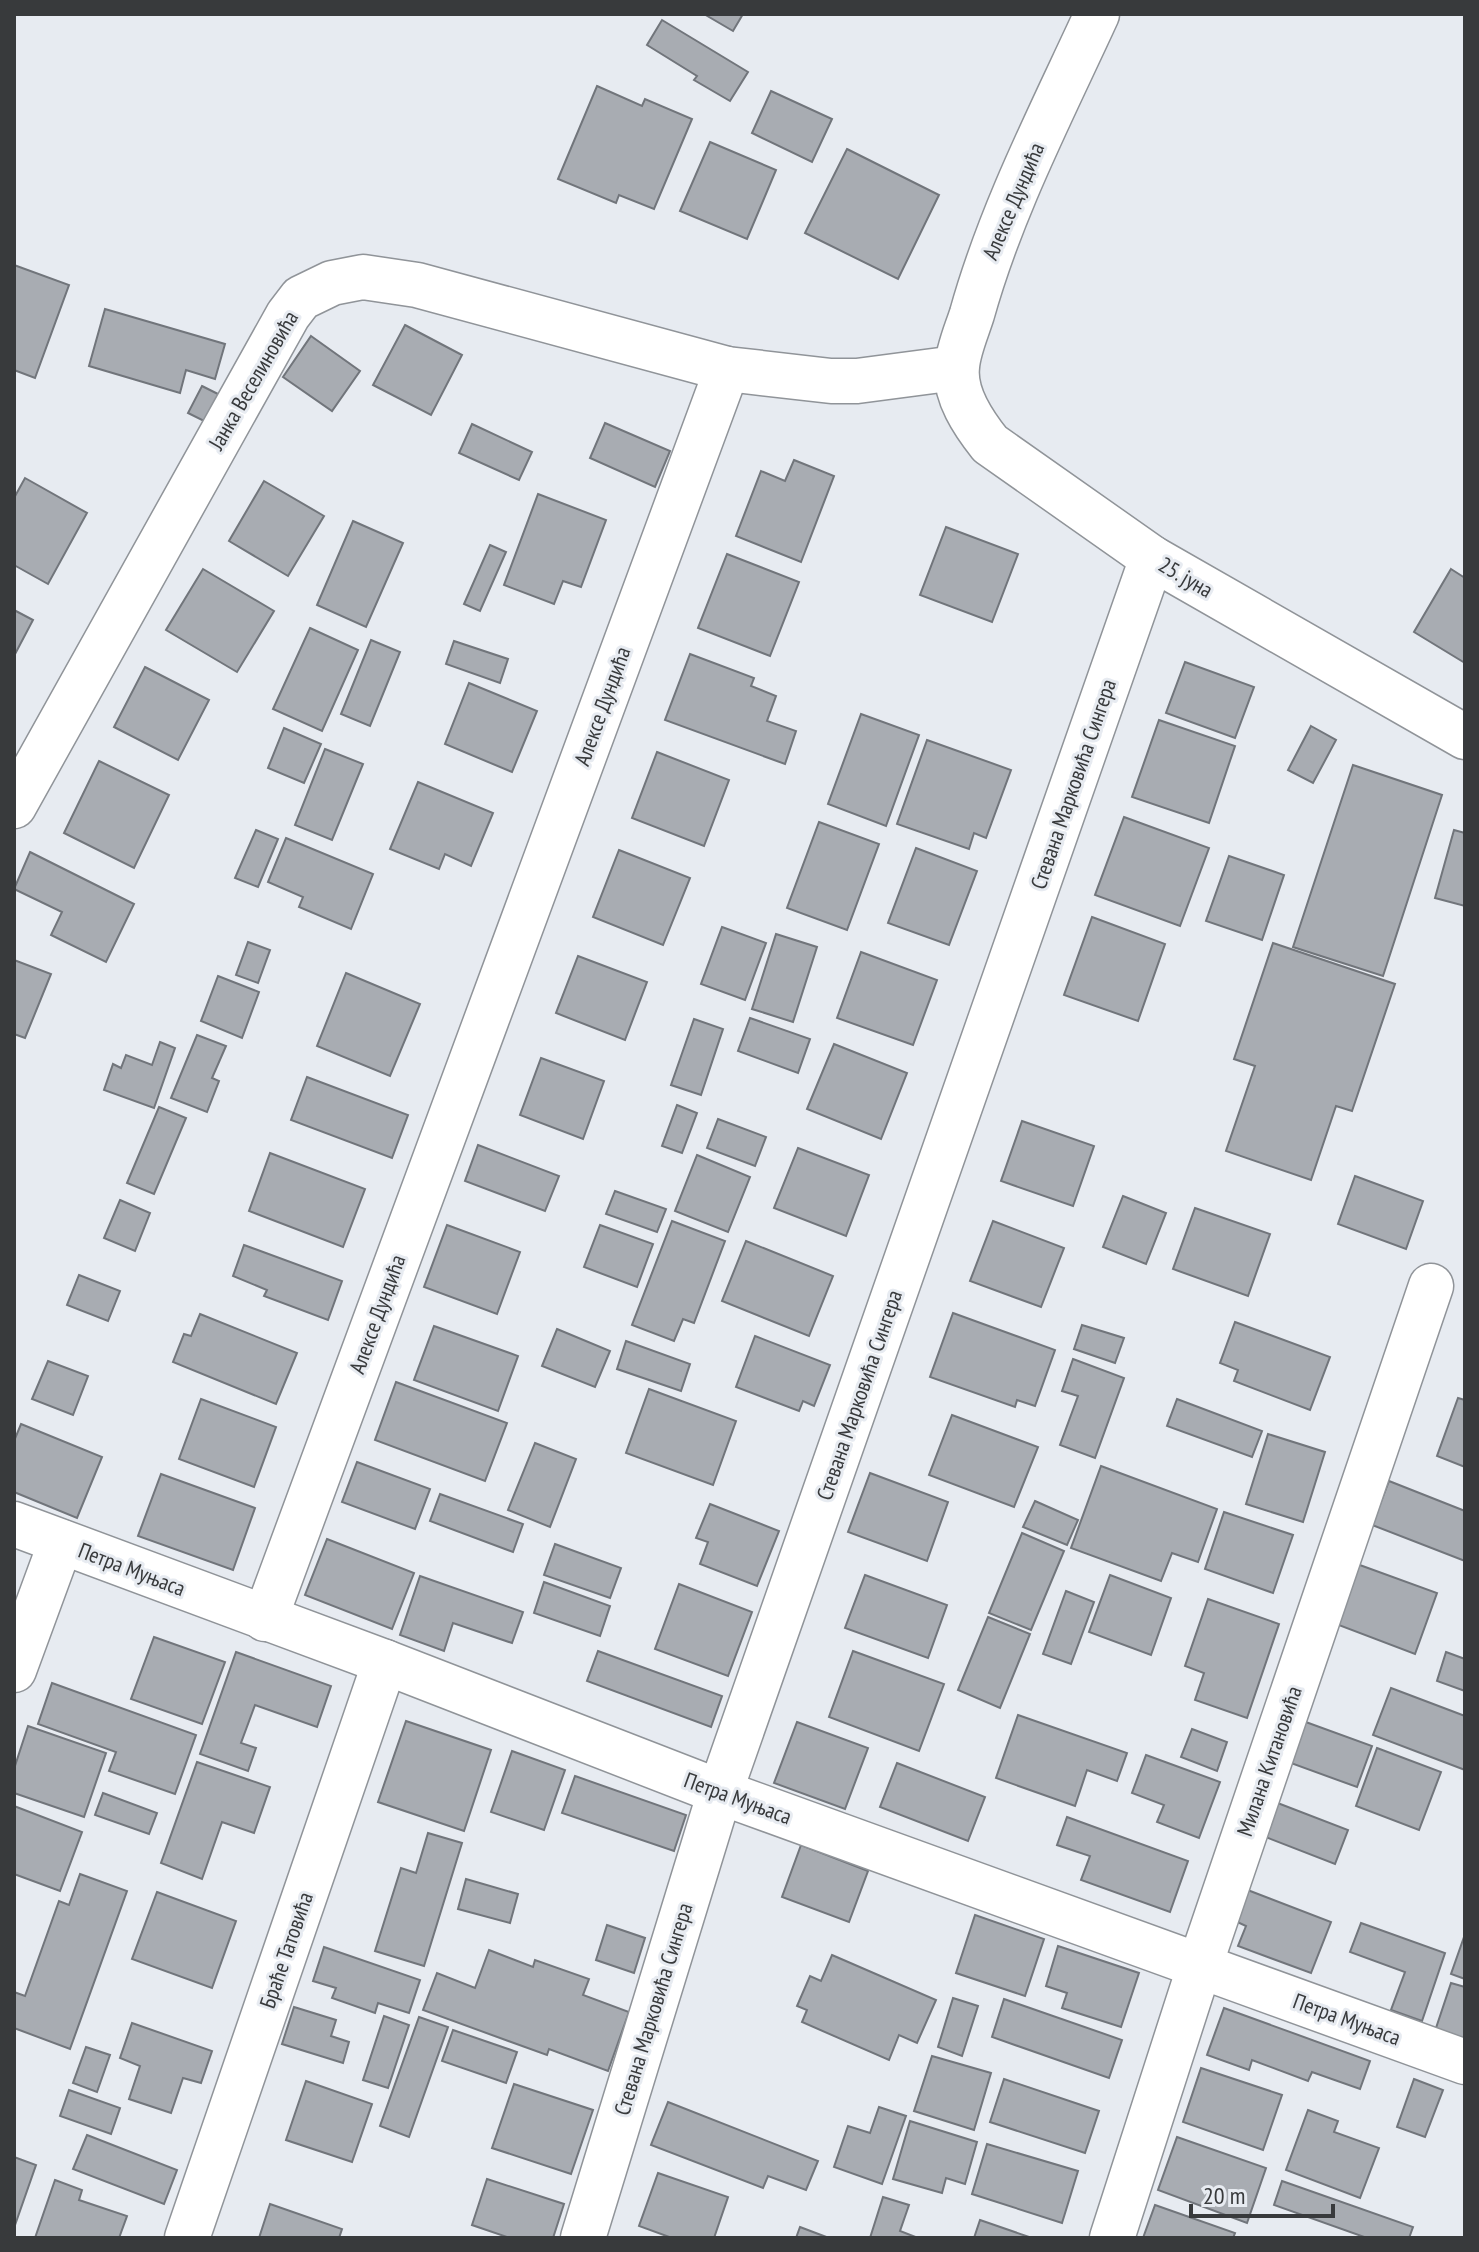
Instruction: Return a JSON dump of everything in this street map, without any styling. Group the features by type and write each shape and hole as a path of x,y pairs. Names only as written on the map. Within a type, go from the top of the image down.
{"street":[{"name":"Алексе Дундића","path":"956,368 984,268 1097,14"},
{"name":"Јанка Веселиновића","path":"14,806 288,315 301,298 332,283 363,277 417,285 727,369"},
{"path":"727,369 857,381 956,368"},
{"name":"25. јуна","path":"956,368 972,421 990,444 1152,558 1465,737"},
{"name":"Алексе Дундића","path":"265,1619 727,369"},
{"name":"Стевана Марковића Сингера","path":"583,2238 720,1792 1152,558"},
{"name":"Милана Китановића","path":"1112,2238 1200,1965 1431,1286"},
{"name":"Петра Муњаса","path":"14,1524 385,1662 720,1792 1465,2062"},
{"path":"14,1670 61,1542"},
{"name":"Браће Татовића","path":"187,2238 385,1662"}],"building":[{"path":"704,14 743,14 733,31"},
{"path":"662,20 748,72 730,101 694,80 697,76 647,45"},
{"path":"597,86 642,106 645,99 692,119 654,209 619,195 616,203 558,179"},
{"path":"771,91 832,119 812,162 752,133"},
{"path":"710,142 776,170 747,239 680,211"},
{"path":"847,149 939,195 898,279 805,233"},
{"path":"14,265 69,285 35,378 14,370"},
{"path":"105,309 225,344 215,379 186,370 180,393 89,366"},
{"path":"405,325 462,355 431,415 373,385"},
{"path":"311,336 360,371 332,411 283,377"},
{"path":"202,386 222,396 208,423 188,413"},
{"path":"605,423 670,451 655,487 590,458"},
{"path":"472,424 532,452 519,480 459,453"},
{"path":"794,460 834,476 801,562 736,536 761,471 785,481"},
{"path":"25,478 87,513 48,584 14,565 14,498"},
{"path":"264,481 324,516 288,576 229,541"},
{"path":"538,494 606,520 581,587 563,581 554,604 504,585"},
{"path":"353,521 403,543 366,627 317,605"},
{"path":"946,527 1018,554 992,622 920,595"},
{"path":"490,545 506,552 480,611 464,604"},
{"path":"727,554 799,582 770,656 698,628"},
{"path":"203,569 274,611 237,672 166,630"},
{"path":"1451,569 1465,578 1465,663 1414,632"},
{"path":"14,610 33,620 14,656"},
{"path":"310,628 358,650 322,731 273,709"},
{"path":"371,640 400,652 370,726 341,714"},
{"path":"454,641 508,659 500,683 446,664"},
{"path":"690,654 754,678 751,686 776,696 767,721 796,731 785,764 665,720"},
{"path":"1185,662 1254,687 1235,738 1166,713"},
{"path":"145,667 209,700 178,760 114,727"},
{"path":"469,683 537,711 512,772 445,744"},
{"path":"861,714 919,735 886,826 828,804"},
{"path":"1159,720 1235,746 1209,823 1132,797"},
{"path":"1311,726 1336,740 1313,783 1288,770"},
{"path":"284,728 321,744 304,783 268,768"},
{"path":"927,740 1011,770 986,838 974,833 969,849 897,824"},
{"path":"325,749 363,764 332,840 295,825"},
{"path":"657,752 729,780 704,846 632,818"},
{"path":"99,761 169,795 134,868 64,833"},
{"path":"1353,765 1442,795 1383,976 1293,947"},
{"path":"418,782 493,813 471,866 445,854 439,869 390,849"},
{"path":"1124,817 1209,848 1180,926 1095,895"},
{"path":"819,822 879,844 847,930 787,908"},
{"path":"256,830 278,839 258,887 235,878"},
{"path":"1454,830 1465,833 1465,906 1435,898"},
{"path":"286,838 373,874 351,929 299,907 303,897 268,882"},
{"path":"916,848 977,871 949,945 888,923"},
{"path":"619,850 690,878 663,945 593,917"},
{"path":"30,852 134,904 106,962 51,935 62,912 14,889"},
{"path":"1229,856 1284,875 1262,940 1206,921"},
{"path":"1092,917 1165,944 1138,1021 1064,995"},
{"path":"722,927 766,943 745,1000 701,984"},
{"path":"776,934 817,947 793,1022 752,1009"},
{"path":"248,942 270,950 258,983 236,975"},
{"path":"1273,943 1395,984 1352,1111 1336,1106 1311,1180 1226,1151 1255,1066 1234,1059"},
{"path":"861,952 937,980 913,1045 837,1018"},
{"path":"578,956 647,982 625,1040 556,1013"},
{"path":"14,960 51,974 25,1038 14,1034"},
{"path":"346,973 420,1004 390,1076 317,1046"},
{"path":"218,976 259,992 242,1038 201,1021"},
{"path":"750,1018 810,1039 798,1073 738,1051"},
{"path":"694,1019 723,1029 701,1095 671,1085"},
{"path":"197,1035 226,1046 212,1078 219,1081 207,1112 171,1098"},
{"path":"160,1042 175,1048 154,1108 104,1090 113,1064 121,1068 126,1055 152,1065"},
{"path":"834,1044 907,1073 881,1139 807,1109"},
{"path":"541,1058 604,1081 583,1139 520,1115"},
{"path":"307,1077 408,1115 392,1158 291,1120"},
{"path":"677,1105 697,1113 682,1153 662,1146"},
{"path":"159,1107 186,1118 154,1194 127,1183"},
{"path":"718,1119 766,1137 755,1166 707,1148"},
{"path":"1022,1121 1094,1146 1073,1206 1001,1181"},
{"path":"478,1145 559,1176 545,1211 465,1181"},
{"path":"798,1148 869,1175 846,1236 774,1208"},
{"path":"270,1153 365,1189 343,1247 249,1211"},
{"path":"697,1155 750,1177 728,1232 675,1211"},
{"path":"1355,1176 1423,1201 1406,1249 1338,1224"},
{"path":"615,1191 666,1209 657,1232 606,1214"},
{"path":"1123,1196 1166,1213 1146,1264 1103,1247"},
{"path":"120,1200 150,1213 135,1251 104,1238"},
{"path":"1195,1208 1270,1234 1248,1296 1173,1269"},
{"path":"672,1221 725,1241 694,1323 683,1319 674,1341 632,1325"},
{"path":"993,1221 1064,1248 1041,1307 970,1281"},
{"path":"447,1225 520,1252 497,1314 424,1287"},
{"path":"600,1225 653,1244 637,1287 584,1267"},
{"path":"746,1241 833,1276 809,1336 722,1301"},
{"path":"244,1245 342,1281 328,1320 264,1296 267,1290 233,1276"},
{"path":"79,1275 120,1291 108,1321 67,1305"},
{"path":"953,1313 1055,1350 1035,1406 1017,1400 1015,1407 930,1377"},
{"path":"200,1314 297,1353 276,1404 173,1362 184,1334 191,1336"},
{"path":"1235,1322 1330,1357 1310,1410 1234,1381 1238,1370 1220,1363"},
{"path":"1082,1325 1124,1338 1115,1363 1074,1349"},
{"path":"434,1326 518,1356 498,1411 414,1380"},
{"path":"557,1329 610,1351 595,1387 542,1366"},
{"path":"755,1336 830,1365 814,1406 803,1401 799,1411 736,1387"},
{"path":"626,1341 690,1364 681,1391 617,1369"},
{"path":"1073,1359 1124,1378 1095,1458 1060,1445 1078,1396 1062,1391"},
{"path":"48,1361 88,1376 73,1415 32,1399"},
{"path":"396,1382 507,1423 485,1481 375,1440"},
{"path":"649,1389 736,1421 713,1485 626,1453"},
{"path":"1458,1398 1465,1400 1465,1467 1437,1456"},
{"path":"201,1399 276,1427 254,1487 179,1459"},
{"path":"1177,1399 1262,1431 1252,1457 1167,1426"},
{"path":"952,1415 1038,1447 1014,1507 929,1475"},
{"path":"21,1424 102,1457 77,1518 14,1492 14,1441"},
{"path":"1268,1434 1325,1452 1303,1522 1246,1504"},
{"path":"535,1443 576,1459 550,1527 508,1510"},
{"path":"357,1462 430,1489 415,1529 342,1502"},
{"path":"1101,1466 1217,1509 1198,1562 1172,1553 1161,1581 1071,1548"},
{"path":"870,1473 948,1502 927,1561 848,1532"},
{"path":"161,1474 255,1508 233,1570 138,1536"},
{"path":"1389,1481 1465,1511 1465,1561 1372,1525"},
{"path":"440,1494 523,1524 513,1552 430,1521"},
{"path":"1035,1501 1078,1520 1067,1545 1023,1527"},
{"path":"710,1504 779,1531 757,1586 700,1564 708,1542 696,1538"},
{"path":"1224,1512 1293,1535 1273,1593 1205,1569"},
{"path":"1022,1533 1064,1551 1031,1630 989,1613"},
{"path":"327,1539 414,1573 392,1629 305,1595"},
{"path":"555,1544 621,1568 610,1598 544,1575"},
{"path":"1357,1564 1437,1593 1415,1654 1336,1624"},
{"path":"865,1575 947,1605 928,1658 845,1628"},
{"path":"1110,1575 1171,1598 1151,1655 1089,1632"},
{"path":"420,1576 523,1612 512,1643 453,1623 444,1651 400,1635"},
{"path":"544,1582 610,1606 600,1636 534,1613"},
{"path":"679,1584 752,1612 728,1676 655,1649"},
{"path":"1066,1591 1094,1602 1071,1664 1043,1654"},
{"path":"1208,1599 1279,1624 1247,1718 1195,1700 1204,1673 1185,1666"},
{"path":"988,1617 1030,1634 1000,1708 958,1690"},
{"path":"154,1637 225,1662 202,1724 131,1699"},
{"path":"598,1651 722,1696 711,1727 587,1681"},
{"path":"853,1651 944,1684 919,1751 829,1717"},
{"path":"236,1652 331,1686 317,1727 255,1705 241,1743 256,1748 248,1771 200,1754"},
{"path":"1446,1652 1465,1659 1465,1691 1437,1681"},
{"path":"52,1683 196,1735 175,1794 109,1771 116,1752 38,1724"},
{"path":"1391,1688 1465,1716 1465,1770 1373,1735"},
{"path":"1018,1715 1127,1753 1117,1781 1087,1770 1075,1806 996,1778"},
{"path":"406,1721 491,1750 464,1831 378,1802"},
{"path":"1303,1721 1372,1746 1357,1787 1288,1762"},
{"path":"797,1722 868,1748 845,1809 774,1783"},
{"path":"28,1726 106,1753 84,1817 14,1793 14,1769"},
{"path":"1192,1729 1227,1742 1217,1771 1181,1757"},
{"path":"1377,1748 1441,1772 1419,1830 1356,1806"},
{"path":"512,1751 565,1770 544,1830 491,1812"},
{"path":"1146,1755 1220,1782 1199,1838 1157,1822 1164,1805 1132,1793"},
{"path":"197,1762 270,1787 254,1833 222,1822 202,1879 161,1863"},
{"path":"897,1763 985,1797 968,1841 880,1807"},
{"path":"575,1776 686,1815 674,1851 562,1813"},
{"path":"103,1793 157,1813 149,1834 95,1815"},
{"path":"1275,1802 1348,1830 1335,1864 1263,1836"},
{"path":"14,1806 82,1832 60,1891 14,1874"},
{"path":"1067,1817 1188,1861 1170,1912 1081,1880 1090,1856 1057,1845"},
{"path":"428,1833 462,1843 424,1966 375,1951 401,1868 416,1873"},
{"path":"801,1845 868,1871 849,1922 782,1897"},
{"path":"80,1874 127,1891 70,2049 14,2028 14,1992 25,1996 59,1901 69,1905"},
{"path":"466,1879 518,1894 510,1923 458,1909"},
{"path":"1245,1889 1331,1922 1311,1973 1238,1946 1246,1926 1233,1920"},
{"path":"157,1892 236,1921 212,1988 132,1959"},
{"path":"975,1915 1044,1939 1025,1996 956,1973"},
{"path":"1361,1923 1445,1953 1422,2021 1391,2010 1405,1972 1350,1952"},
{"path":"607,1925 645,1938 634,1973 596,1960"},
{"path":"1465,1937 1465,1979 1451,1974"},
{"path":"1058,1946 1139,1973 1121,2027 1062,2008 1067,1993 1046,1986"},
{"path":"324,1947 420,1980 409,2013 378,2003 375,2013 332,1998 336,1988 313,1981"},
{"path":"489,1950 533,1967 535,1960 589,1979 583,1995 629,2012 608,2071 549,2049 547,2055 423,2010 437,1973 475,1988"},
{"path":"832,1955 936,2000 917,2043 899,2035 889,2060 802,2022 807,2010 797,2006 810,1976 821,1981"},
{"path":"1451,1983 1465,1987 1465,2044 1434,2034"},
{"path":"953,1998 978,2006 962,2056 938,2047"},
{"path":"1004,1999 1122,2040 1109,2078 992,2037"},
{"path":"294,2007 336,2020 331,2036 349,2042 343,2063 282,2044"},
{"path":"1224,2008 1370,2061 1360,2089 1312,2072 1308,2081 1252,2060 1249,2070 1207,2055"},
{"path":"384,2016 409,2025 388,2088 363,2080"},
{"path":"419,2017 448,2027 409,2137 380,2126"},
{"path":"132,2023 212,2051 201,2083 183,2078 171,2113 129,2099 140,2066 120,2058"},
{"path":"453,2030 517,2052 506,2083 442,2061"},
{"path":"86,2047 110,2055 97,2092 73,2083"},
{"path":"932,2056 991,2073 974,2130 914,2111"},
{"path":"1201,2068 1282,2095 1263,2150 1183,2122"},
{"path":"1004,2079 1099,2111 1085,2153 990,2122"},
{"path":"1414,2079 1443,2090 1425,2137 1397,2127"},
{"path":"306,2081 372,2104 352,2162 286,2140"},
{"path":"514,2084 593,2110 571,2174 492,2148"},
{"path":"69,2090 120,2108 111,2134 60,2116"},
{"path":"668,2102 818,2161 806,2190 768,2176 763,2188 651,2145"},
{"path":"879,2107 906,2116 882,2184 834,2167 848,2126 870,2133"},
{"path":"1308,2110 1338,2121 1334,2132 1379,2148 1360,2198 1286,2170"},
{"path":"910,2121 977,2142 965,2184 946,2178 942,2193 893,2179"},
{"path":"87,2135 177,2170 164,2204 73,2169"},
{"path":"1177,2137 1266,2168 1247,2223 1158,2190"},
{"path":"987,2144 1078,2171 1062,2223 972,2194"},
{"path":"14,2157 36,2165 14,2228"},
{"path":"658,2173 728,2197 714,2238 672,2238 639,2226"},
{"path":"487,2179 564,2204 553,2238 510,2238 472,2225"},
{"path":"55,2180 82,2190 79,2200 127,2216 119,2238 35,2238"},
{"path":"1282,2181 1413,2227 1409,2238 1367,2238 1274,2205"},
{"path":"883,2197 909,2205 900,2231 918,2238 870,2238"},
{"path":"270,2204 342,2229 339,2238 259,2238"},
{"path":"1155,2205 1235,2233 1233,2238 1143,2238"},
{"path":"980,2220 1032,2238 974,2238"},
{"path":"800,2227 829,2238 796,2238"}]}
